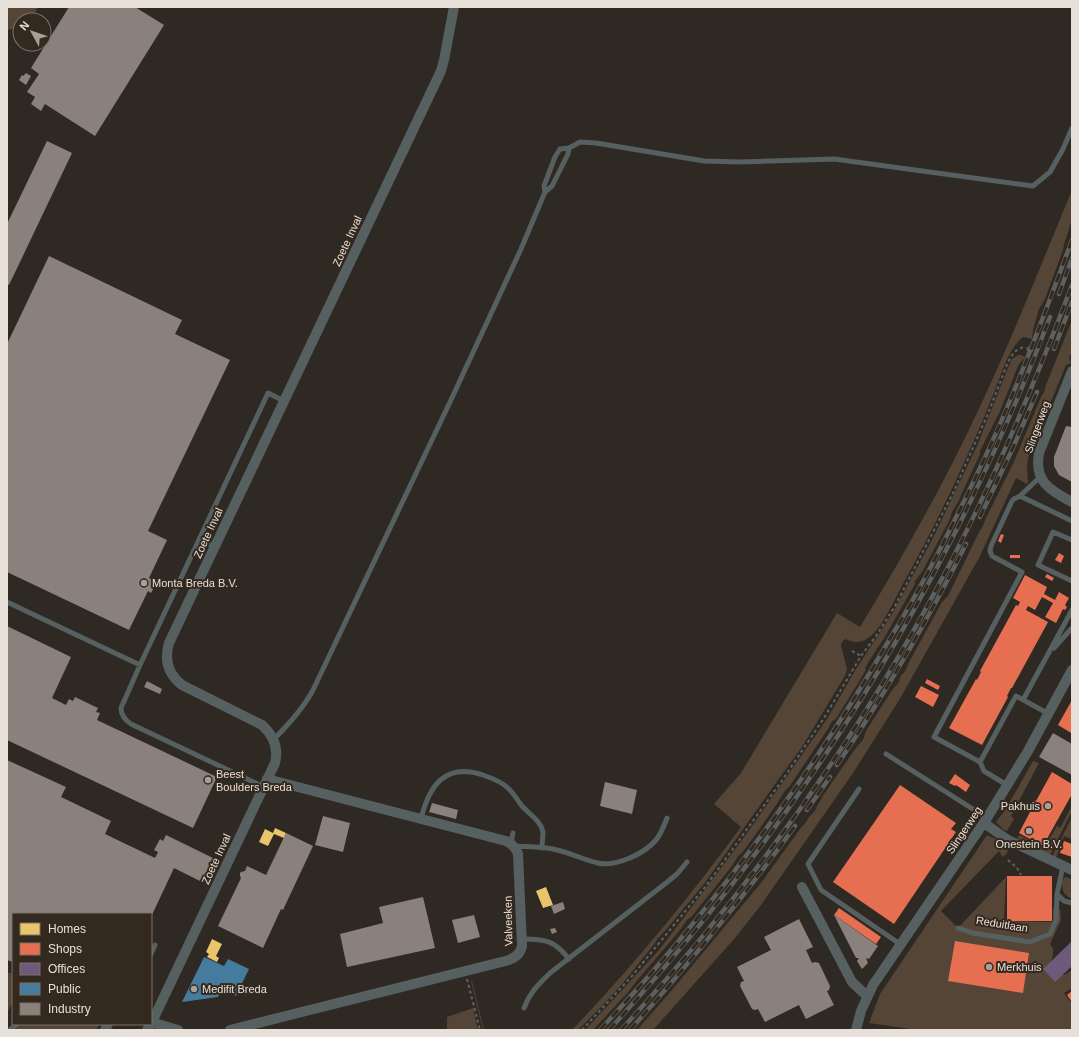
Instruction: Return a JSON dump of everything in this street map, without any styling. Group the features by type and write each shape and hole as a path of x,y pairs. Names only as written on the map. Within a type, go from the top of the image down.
{"street":[{"name":"Zoete Inval","path":"152,1022 275,763 276,757 276,745 274,739 266,729 256,721 182,686 168,667 167,656 170,643 441,71 454,7"},
{"name":"Slingerweg","path":"1040,477 1037,462 1039,453 1072,371"},
{"path":"1040,477 1051,490 1072,502"},
{"name":"Slingerweg","path":"860,1029 861,1011 867,996 877,979 986,821 1028,752 1072,671"},
{"path":"265,783 421,819 506,841 513,841"},
{"name":"Reduitlaan","path":"986,821 1008,840 1067,868"},
{"name":"Valveeken","path":"230,1030 514,958 521,950 522,939 518,854 513,841"},
{"path":"802,887 852,982 867,996"},
{"path":"150,1026 178,1030"}],"lane":[{"path":"545,192 544,186 555,157 560,150 569,148 580,142 596,143 704,161 740,162 834,158 1033,186 1050,172 1063,149 1072,128"},
{"path":"274,739 288,725 306,702 313,690 450,402 521,249 545,192 552,186 568,154 569,148"},
{"path":"265,783 131,724 125,720 121,708 268,393 284,401"},
{"path":"1008,785 984,771 980,762 934,737 1022,572 995,558 990,551 991,546 1010,504 1040,477"},
{"path":"1020,496 1072,521"},
{"path":"1072,540 1054,532 1038,564 1072,581"},
{"path":"199,540 215,547"},
{"path":"7,602 140,665"},
{"path":"1023,700 1072,610"},
{"path":"1048,655 1072,628"},
{"path":"980,762 1016,696 1049,714"},
{"path":"886,754 986,821"},
{"path":"421,819 429,795 438,782 443,778 456,772 479,774 502,783 510,790 525,810 535,818 543,832 542,848"},
{"path":"859,788 808,864 821,890 900,944"},
{"path":"513,841 542,848 555,849 598,863 615,863 628,859 649,847 660,834 666,818"},
{"path":"524,1008 527,999 536,987 550,973 666,884 687,862"},
{"name":"Reduitlaan","path":"958,928 973,933 1030,942 1050,934 1056,920 1057,894 1067,868"},
{"path":"1057,894 1064,901 1072,903"},
{"path":"522,939 546,940 556,946 569,959"},
{"path":"152,952 155,945"}],"path":[{"path":"582,1030 632,976 706,886 824,718 861,656 895,606 943,514 987,416 1008,362 1014,352 1023,347 1030,349"},
{"path":"852,651 861,656"},
{"path":"1008,860 1021,874"},
{"path":"465,970 480,1030"}],"shaded area":[{"path":"7,7 38,7 35,12 12,12 12,29 7,30"},
{"path":"1072,190 1072,221 1045,299 1039,309 1032,339 1023,337 1011,351 957,479 886,617 873,634 863,641 853,642 845,639 842,642 841,646 847,669 846,674 802,747 704,884 658,938 623,983 578,1030 572,1030 660,931 741,827 714,804 741,773 837,613 860,627 876,601 935,496 976,415 1014,331"},
{"path":"1072,320 1072,350 1069,358 1071,363 1066,365 1028,458 1028,483 1027,484 1016,478 980,556 901,697 853,773 761,905 735,938 653,1030 637,1030 765,878 800,829 815,811 824,794 855,749 863,740 866,731 892,690 899,682 900,677 906,670 942,602 948,596 1013,464 1044,392"},
{"path":"1018,355 1025,357 1018,366 1000,411 980,451 980,454 950,519 922,572 915,581 915,584 883,640 865,668 866,670 836,719 832,721 789,787 783,793 742,853 738,856 732,866 692,916 687,920 629,991 593,1030 585,1030 659,950 745,836 827,719 856,669 892,614 932,540 977,446 1010,363 1012,359"},
{"path":"1033,761 1039,763 1011,816 1014,819 1007,831 996,822 1004,812"},
{"path":"1072,806 1072,811 1050,855 1017,838 1020,835 1044,848 1057,826 1060,828"},
{"path":"1072,817 1072,839 1064,836 1056,858 1052,857"},
{"path":"987,835 1006,844 1009,847 1007,853 1003,857 999,851 941,911 958,928 1006,877 1004,921 1053,922 1053,909 1060,909 1061,920 1050,944 1053,950 1051,962 1064,975 1072,970 1072,988 1064,993 1072,1004 1072,1030 917,1030 869,1023 880,994"},
{"path":"1065,877 1072,879 1072,899 1065,894 1063,890 1062,881"},
{"path":"7,972 12,974 12,1003 7,1013"},
{"path":"472,981 484,1030 483,1030"},
{"path":"473,1008 478,1030 447,1030 447,1017"},
{"path":"21,1025 99,1025 96,1030 13,1030"}],"building: Homes":[{"path":"275,828 286,833 284,838 274,834 268,846 259,842 265,829 273,833"},
{"path":"546,887 553,905 543,908 536,891"},
{"path":"212,939 222,944 216,956 219,958 217,962 207,957 209,954 206,952"}],"building: Shops":[{"path":"1001,534 1004,535 1001,543 998,541"},
{"path":"1059,553 1064,556 1061,563 1055,560"},
{"path":"1010,555 1020,555 1020,558 1010,558"},
{"path":"1047,574 1054,578 1052,581 1045,577"},
{"path":"1025,575 1047,587 1044,594 1055,600 1059,592 1069,598 1065,605 1067,607 1065,610 1063,609 1056,623 1045,617 1053,603 1042,597 1035,610 1028,606 1026,610 1048,622 1011,688 1007,696 1008,697 982,745 949,728 976,679 977,680 981,672 980,671 1016,605 1018,606 1020,602 1013,598"},
{"path":"927,679 940,686 938,690 925,683"},
{"path":"921,686 939,695 933,707 915,697"},
{"path":"1072,700 1072,731 1071,733 1058,725"},
{"name":"Pakhuis","path":"1052,772 1072,784 1072,794 1043,846 1019,833 1030,812 1028,811 1034,800 1036,801"},
{"path":"955,774 970,785 966,792 956,785 955,786 949,783"},
{"path":"900,785 956,823 951,829 956,832 894,924 833,882"},
{"path":"1064,841 1072,844 1072,857 1060,853"},
{"path":"1007,876 1052,876 1052,921 1007,921"},
{"path":"839,908 881,937 876,944 834,915"},
{"name":"Merkhuis","path":"955,941 1029,953 1023,993 948,981"},
{"path":"1072,991 1072,1002 1067,995"}],"building: Offices":[{"path":"1072,941 1072,966 1055,982 1043,969"}],"building: Public":[{"path":"204,957 224,966 228,959 249,969 236,996 222,989 218,997 182,1002"}],"building: Industry":[{"path":"69,7 135,7 164,25 95,136 45,104 41,111 31,104 35,97 27,92 39,74 31,68 41,52 52,52 52,34"},
{"path":"26,73 31,76 26,85 19,80 22,75 23,76"},
{"path":"47,141 72,153 9,285 7,284 7,224"},
{"path":"49,256 182,320 175,334 230,360 148,531 167,540 149,578 157,582 151,593 148,591 129,630 7,572 7,344"},
{"path":"1066,426 1072,427 1072,482 1059,475 1054,466 1054,457"},
{"path":"7,626 71,657 52,698 66,705 69,699 73,701 75,697 98,708 96,712 100,713 97,720 217,777 193,828 7,740"},
{"path":"147,681 162,689 160,694 144,687"},
{"path":"1053,733 1072,744 1072,775 1039,757"},
{"path":"7,760 66,787 61,797 111,821 105,834 155,858 158,852 154,850 160,839 163,841 166,835 213,858 202,882 174,868 152,915 152,913 12,913 12,962 7,960"},
{"path":"605,782 637,790 632,814 600,806"},
{"path":"432,803 458,810 456,819 429,812"},
{"path":"323,816 350,823 343,852 315,845"},
{"path":"286,833 313,846 283,910 281,909 263,948 218,926 241,878 240,873 245,871 247,866 266,875"},
{"path":"423,897 435,948 347,967 340,934 383,923 379,907"},
{"path":"563,902 565,909 554,914 551,906"},
{"path":"474,915 480,937 458,943 452,920"},
{"path":"834,915 878,946 869,959 866,958 868,963 862,969 857,961 859,958 856,958"},
{"path":"799,919 813,947 806,950 812,963 819,963 830,986 829,990 827,991 834,1005 806,1019 799,1005 765,1022 758,1009 752,1009 740,986 741,982 744,981 737,967 771,950 764,937"},
{"path":"555,928 557,932 552,934 550,929"}],"railway":[{"path":"600,1030 644,982 741,863 818,755 907,610 925,579 955,520 998,429 1072,240"},
{"path":"1059,294 1072,258"},
{"path":"621,1030 671,974 766,856 810,795 892,668 929,603 994,474 1021,412 1072,285"},
{"path":"1054,349 1072,302"},
{"path":"609,1030 679,950 745,868 807,782 864,694 917,604 966,511 1010,415 1050,317"},
{"path":"980,517 1012,450 1037,392"},
{"path":"837,765 905,656 937,601 966,544"},
{"path":"807,810 830,777"},
{"path":"630,1030 715,930 756,879 795,826"}],"place":[{"name":"Monta Breda B.V.","path":"144,583"},
{"name":"Beest Boulders Breda","path":"208,780"},
{"name":"Pakhuis","path":"1048,806"},
{"name":"Onestein B.V.","path":"1029,831"},
{"name":"Merkhuis","path":"989,967"},
{"name":"Medifit Breda","path":"194,989"}]}
